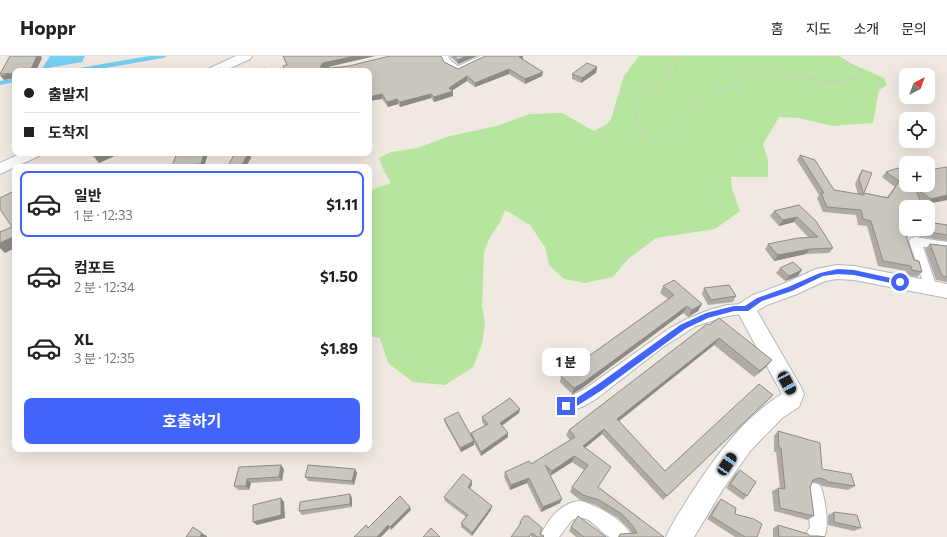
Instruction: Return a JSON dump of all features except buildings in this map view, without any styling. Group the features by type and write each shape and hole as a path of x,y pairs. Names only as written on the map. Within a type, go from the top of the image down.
{"street":[{"path":"220,68 246,56"},
{"path":"444,56 448,63 457,70 488,56"},
{"path":"0,169 28,156"},
{"path":"939,290 915,241 947,246"},
{"path":"566,406 574,404 599,388 682,327 706,316 734,309 746,309 760,300 790,289 822,274 838,272 854,273 939,290"},
{"path":"679,537 735,454 761,422 791,400 793,394 746,309"},
{"path":"813,537 819,529 814,491"},
{"path":"549,537 567,514 580,509 592,513 623,537"}],"path":[{"path":"673,56 677,68 674,73 643,98 635,112 635,117 639,126 646,135 654,140 666,139 678,129 692,111 750,77 767,72 831,81 855,79 862,76 862,72 839,56"}],"green space":[{"path":"639,56 838,56 884,78 887,85 879,90 873,123 832,126 799,118 779,117 763,144 768,161 768,177 731,177 732,189 740,211 715,229 656,238 628,259 613,277 585,283 564,279 549,265 545,247 530,225 505,210 501,221 490,237 484,252 482,306 485,323 482,344 473,367 445,385 413,382 388,363 380,338 372,337 372,190 391,183 379,158 391,152 417,148 450,136 497,126 530,114 562,113 594,131 606,125 611,119 624,76"}],"water":[{"path":"50,56 85,56 82,62 43,68"}],"waterway":[{"path":"92,68 163,56"},
{"path":"0,83 12,81"}],"route":[{"path":"566,406 574,404 599,388 639,357 682,327 706,316 734,309 746,309 751,304 790,289 822,274 838,272 854,273 900,282"}]}
